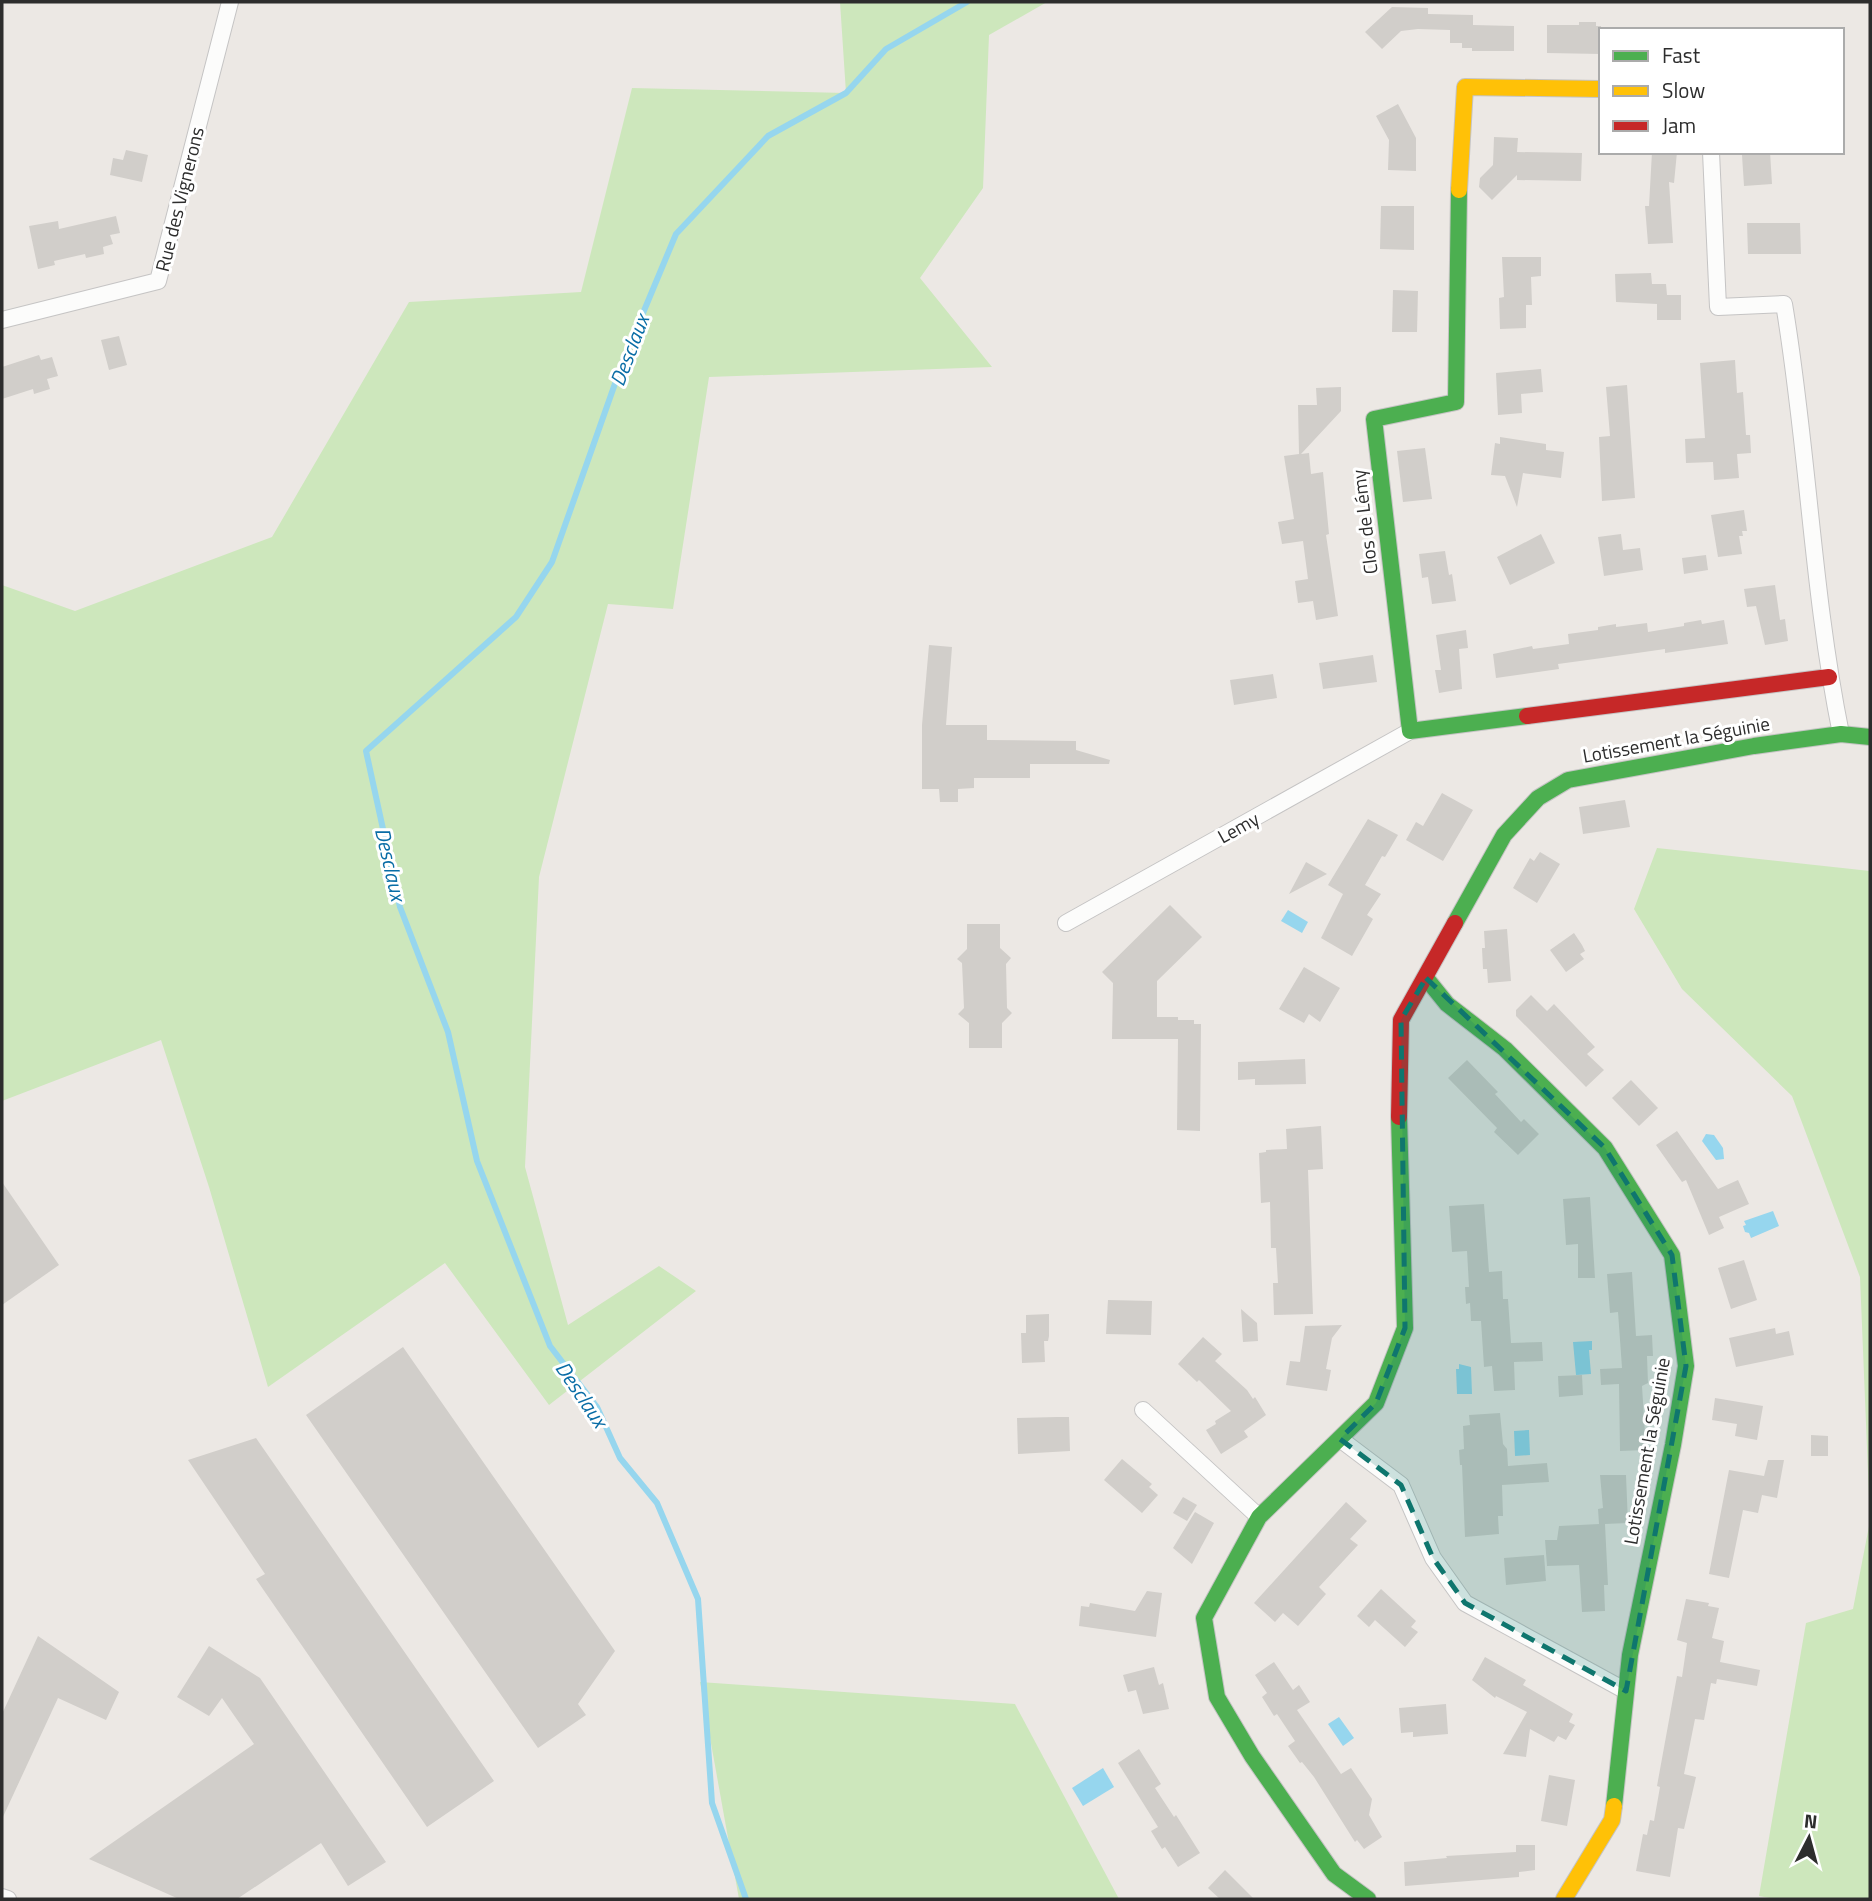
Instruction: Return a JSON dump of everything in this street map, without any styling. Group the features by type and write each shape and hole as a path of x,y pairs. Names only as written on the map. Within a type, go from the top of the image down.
{"street":[{"name":"Rue des Vignerons","path":"2,320 158,281 230,2"},
{"name":"Clos de Lémy","path":"1410,731 1374,419 1456,402 1459,179 1465,87 1599,89"},
{"path":"1711,154 1718,307 1784,304 1794,366 1808,510 1829,677 1841,734"},
{"path":"1410,731 1829,677"},
{"name":"Lemy","path":"1066,923 1410,731"},
{"name":"Lotissement la Séguinie","path":"1368,1899 1334,1874 1252,1756 1217,1697 1204,1618 1259,1517 1376,1403 1405,1328 1399,1134 1401,1020 1504,835 1538,798 1568,780 1754,746 1841,734 1870,737"},
{"name":"Lotissement la Séguinie","path":"1426,978 1447,1004 1505,1049 1605,1148 1672,1255 1686,1366 1673,1445 1630,1655 1612,1820 1564,1899"},
{"path":"1143,1410 1259,1517"},
{"path":"1340,1439 1401,1485 1433,1558 1465,1603 1626,1691"},
{"path":"2,1897 8,1899"}],"highlighted area":[{"path":"1426,978 1605,1148 1672,1255 1686,1366 1626,1691 1465,1603 1433,1558 1401,1485 1340,1439 1376,1403 1405,1328 1401,1020"}],"green space":[{"path":"840,2 1047,2 989,35 983,188 920,278 992,367 709,377 673,609 608,604 539,877 525,1167 568,1325 659,1266 696,1291 549,1405 445,1263 268,1387 209,1187 161,1040 2,1101 2,585 75,611 272,537 409,302 581,292 632,88 846,93"},
{"path":"1657,848 1870,871 1870,1521 1860,1277 1792,1096 1682,989 1634,909"},
{"path":"1870,1521 1870,1899 1775,1899 1759,1896 1806,1623 1853,1609"},
{"path":"700,1682 1015,1704 1119,1899 739,1899"}],"water":[{"path":"1288,910 1308,922 1302,933 1281,921"},
{"path":"1706,1134 1714,1135 1723,1148 1724,1159 1716,1160 1702,1141"},
{"path":"1773,1211 1779,1226 1751,1238 1749,1233 1745,1232 1744,1221"},
{"path":"1592,1341 1592,1350 1589,1350 1591,1374 1576,1375 1573,1342"},
{"path":"1459,1364 1471,1367 1472,1394 1457,1394 1456,1369 1459,1369"},
{"path":"1529,1430 1530,1455 1515,1456 1514,1431"},
{"path":"1339,1717 1354,1738 1343,1746 1328,1724"},
{"path":"1103,1768 1114,1787 1083,1806 1072,1788"}],"building":[{"path":"1392,7 1428,8 1428,14 1473,15 1473,25 1514,26 1514,51 1472,51 1472,48 1462,48 1462,43 1450,43 1450,30 1418,29 1401,31 1382,49 1365,32"},
{"path":"1579,22 1596,22 1596,26 1601,26 1599,54 1547,53 1547,25 1579,25"},
{"path":"1398,104 1416,138 1416,171 1388,170 1389,140 1376,116"},
{"path":"1494,137 1518,138 1517,152 1582,153 1581,181 1517,180 1517,175 1492,200 1479,187 1480,178 1493,165"},
{"path":"126,150 148,155 142,182 110,175 113,158 123,160"},
{"path":"1652,154 1677,154 1674,183 1669,182 1673,243 1648,244 1645,206 1649,206"},
{"path":"1770,154 1772,184 1744,186 1742,155"},
{"path":"1381,206 1414,206 1414,250 1380,249"},
{"path":"116,216 120,233 110,235 113,244 103,247 104,254 86,258 85,254 54,261 55,265 38,269 29,226 58,221 59,229"},
{"path":"1747,223 1800,223 1801,254 1748,254"},
{"path":"1502,257 1541,257 1541,276 1531,277 1532,305 1526,305 1526,328 1500,329 1499,298 1504,297"},
{"path":"1651,273 1652,284 1666,284 1667,295 1681,295 1681,320 1657,320 1657,304 1616,302 1615,274"},
{"path":"1393,290 1418,291 1417,332 1392,332"},
{"path":"119,336 127,365 109,370 101,340"},
{"path":"39,355 41,360 52,357 58,376 47,379 50,389 34,394 33,389 2,399 2,367"},
{"path":"1735,360 1737,393 1743,392 1746,435 1750,435 1751,453 1737,454 1739,478 1714,480 1713,462 1686,463 1685,439 1705,438 1700,363"},
{"path":"1541,369 1543,392 1521,394 1522,413 1498,415 1496,373"},
{"path":"1627,385 1635,498 1602,501 1599,437 1610,436 1606,387"},
{"path":"1341,387 1341,411 1301,454 1309,453 1311,474 1323,472 1329,534 1326,535 1338,616 1316,620 1313,601 1298,603 1295,581 1308,579 1303,541 1282,544 1278,522 1294,519 1284,456 1299,454 1298,405 1317,405 1316,388"},
{"path":"1500,437 1546,444 1546,450 1564,452 1561,478 1523,473 1517,507 1505,476 1491,475 1495,443 1500,444"},
{"path":"1425,448 1432,499 1403,502 1397,451"},
{"path":"1744,510 1747,531 1742,531 1743,536 1739,536 1742,554 1718,557 1711,515"},
{"path":"1541,534 1555,563 1510,585 1497,557"},
{"path":"1621,534 1623,550 1640,548 1643,570 1604,576 1598,537"},
{"path":"1445,551 1456,601 1432,604 1428,577 1422,578 1419,554"},
{"path":"1706,555 1708,570 1684,574 1682,558"},
{"path":"1775,585 1780,620 1785,619 1788,641 1765,645 1756,606 1747,607 1744,589"},
{"path":"1701,620 1702,624 1724,620 1728,644 1665,653 1665,649 1558,664 1559,669 1496,678 1493,654 1532,646 1533,649 1569,644 1568,634 1598,630 1598,627 1616,624 1616,627 1647,623 1648,632"},
{"path":"1466,630 1468,648 1459,649 1462,689 1439,693 1435,670 1441,670 1436,635"},
{"path":"929,645 952,647 946,725 987,725 987,740 1076,741 1076,750 1110,760 1109,764 1030,764 1030,778 974,778 974,788 958,789 958,802 940,802 939,789 922,789 922,725"},
{"path":"1373,655 1377,682 1323,689 1319,663"},
{"path":"1273,674 1277,698 1234,705 1230,680"},
{"path":"1442,793 1473,810 1443,861 1406,840 1416,822 1423,826"},
{"path":"1625,800 1630,827 1583,834 1579,807"},
{"path":"1368,819 1398,835 1365,885 1381,894 1367,915 1373,919 1352,956 1321,938 1343,894 1328,885"},
{"path":"1540,852 1560,864 1537,903 1513,888 1530,858 1534,861"},
{"path":"1306,862 1327,874 1289,894"},
{"path":"1170,905 1202,937 1157,981 1157,1017 1178,1017 1178,1020 1194,1020 1194,1024 1201,1024 1200,1131 1177,1130 1178,1039 1112,1039 1113,983 1102,972"},
{"path":"967,924 1000,924 1000,948 1011,958 1006,964 1007,1008 1012,1013 1002,1023 1002,1048 969,1048 969,1023 958,1014 964,1008 962,963 957,959 967,949"},
{"path":"1507,929 1511,981 1488,983 1487,969 1483,969 1484,931"},
{"path":"1574,933 1585,951 1580,954 1584,959 1566,972 1550,950"},
{"path":"1304,967 1340,988 1320,1022 1309,1014 1304,1023 1279,1009"},
{"path":"1531,995 1547,1011 1554,1004 1595,1047 1587,1054 1604,1070 1586,1087 1516,1016 1516,1010"},
{"path":"1305,1059 1306,1084 1255,1085 1255,1079 1238,1080 1238,1062"},
{"path":"1467,1060 1498,1092 1495,1094 1521,1122 1524,1119 1539,1134 1518,1155 1494,1132 1497,1128 1448,1078"},
{"path":"1631,1080 1658,1108 1639,1126 1612,1098"},
{"path":"1321,1126 1323,1169 1308,1170 1313,1314 1274,1315 1273,1283 1278,1283 1276,1248 1271,1248 1270,1202 1261,1203 1259,1153 1287,1149 1286,1129"},
{"path":"1677,1131 1718,1189 1738,1180 1749,1204 1719,1217 1724,1228 1709,1235 1686,1180 1682,1182 1656,1145"},
{"path":"2,1182 59,1265 2,1305"},
{"path":"1590,1197 1595,1278 1578,1278 1578,1244 1566,1245 1563,1199"},
{"path":"1484,1204 1489,1272 1502,1271 1503,1299 1508,1299 1511,1343 1542,1342 1543,1361 1514,1362 1515,1390 1494,1391 1492,1366 1484,1367 1481,1321 1471,1321 1470,1303 1466,1304 1465,1287 1469,1287 1467,1251 1452,1252 1449,1206"},
{"path":"1744,1260 1757,1300 1731,1309 1718,1268"},
{"path":"1632,1272 1636,1336 1652,1335 1653,1356 1647,1356 1648,1383 1642,1386 1646,1450 1620,1451 1619,1384 1601,1385 1600,1369 1622,1368 1618,1312 1610,1313 1607,1274"},
{"path":"1108,1300 1152,1301 1151,1335 1106,1334"},
{"path":"1241,1309 1257,1323 1258,1341 1243,1342"},
{"path":"1049,1314 1049,1336 1048,1341 1044,1341 1045,1362 1022,1363 1021,1333 1026,1333 1026,1315"},
{"path":"1342,1325 1332,1338 1326,1369 1331,1370 1327,1391 1286,1385 1290,1361 1300,1362 1305,1326"},
{"path":"1775,1328 1776,1334 1789,1331 1794,1355 1736,1367 1729,1338"},
{"path":"1203,1337 1222,1354 1215,1361 1247,1390 1253,1399 1255,1397 1266,1415 1244,1431 1248,1437 1221,1454 1206,1430 1231,1411 1178,1364"},
{"path":"403,1347 615,1651 578,1704 586,1715 538,1748 306,1415"},
{"path":"1582,1375 1583,1395 1559,1397 1558,1376"},
{"path":"1715,1398 1763,1406 1757,1440 1735,1436 1737,1424 1712,1420"},
{"path":"1500,1413 1508,1466 1547,1463 1549,1482 1502,1485 1503,1516 1498,1516 1499,1534 1465,1537 1459,1450 1464,1449 1463,1426 1470,1425 1469,1415"},
{"path":"1069,1417 1070,1451 1018,1454 1017,1418"},
{"path":"1811,1435 1828,1436 1828,1456 1811,1456"},
{"path":"256,1438 494,1781 427,1827 256,1579 265,1574 188,1460"},
{"path":"1122,1459 1152,1484 1149,1487 1158,1495 1142,1513 1104,1480"},
{"path":"1768,1460 1784,1460 1777,1498 1762,1495 1758,1513 1743,1510 1729,1578 1709,1574 1729,1470 1764,1476"},
{"path":"1600,1475 1626,1475 1628,1523 1605,1524 1608,1585 1604,1585 1605,1611 1582,1612 1579,1565 1547,1566 1545,1540 1557,1540 1559,1526 1599,1524 1598,1509 1603,1508"},
{"path":"1183,1497 1197,1505 1187,1521 1173,1513"},
{"path":"1346,1502 1367,1521 1350,1539 1358,1545 1319,1587 1326,1594 1298,1626 1283,1613 1275,1622 1254,1603"},
{"path":"1195,1512 1214,1523 1192,1564 1173,1548"},
{"path":"1544,1555 1546,1581 1506,1585 1504,1558"},
{"path":"1381,1589 1416,1621 1411,1627 1418,1632 1405,1647 1375,1620 1369,1627 1357,1616"},
{"path":"1147,1591 1162,1593 1156,1637 1079,1626 1081,1606 1089,1607 1090,1603 1135,1611"},
{"path":"1686,1599 1709,1603 1708,1606 1719,1608 1712,1638 1724,1641 1720,1662 1760,1670 1757,1686 1717,1679 1716,1684 1711,1683 1704,1720 1695,1719 1684,1774 1696,1777 1684,1829 1678,1828 1670,1877 1636,1871 1643,1834 1647,1835 1650,1820 1654,1821 1660,1787 1657,1786 1677,1676 1682,1677 1687,1643 1677,1640"},
{"path":"38,1636 119,1692 106,1720 58,1698 2,1819 2,1714"},
{"path":"209,1646 260,1678 386,1862 348,1886 321,1843 237,1899 179,1899 89,1859 254,1744 222,1698 209,1716 177,1697"},
{"path":"1485,1657 1526,1680 1523,1685 1573,1714 1569,1722 1575,1725 1566,1740 1558,1736 1554,1742 1530,1729 1526,1757 1503,1754 1527,1712 1496,1696 1495,1698 1472,1680"},
{"path":"1274,1662 1293,1690 1299,1685 1310,1702 1297,1710 1341,1774 1351,1768 1372,1799 1369,1815 1382,1837 1364,1849 1357,1840 1355,1842 1314,1777 1288,1746 1295,1741 1262,1697 1267,1693 1255,1675"},
{"path":"1154,1667 1159,1685 1163,1683 1169,1709 1143,1714 1136,1690 1128,1692 1123,1675"},
{"path":"1446,1704 1448,1734 1413,1737 1413,1732 1401,1733 1399,1708"},
{"path":"1139,1749 1161,1784 1155,1788 1200,1853 1178,1867 1151,1831 1158,1827 1118,1763"},
{"path":"1549,1775 1575,1780 1567,1826 1541,1821"},
{"path":"1516,1845 1535,1845 1535,1870 1519,1872 1519,1877 1405,1886 1404,1862 1447,1858 1446,1856 1516,1852"},
{"path":"1225,1870 1254,1899 1220,1899 1208,1888"}],"waterway":[{"name":"Desclaux","path":"746,1899 712,1803 698,1599 657,1503 620,1458 597,1407 550,1346 477,1161 448,1032 400,907 366,751 516,617 552,562 623,361 676,234 768,136 846,93 886,49 967,2"}],"traffic: fast":[{"path":"1459,190 1456,402 1374,419 1410,731 1527,716"},
{"path":"1455,923 1504,835 1538,798 1568,780 1754,746 1841,734 1870,737"},
{"path":"1426,978 1447,1004 1505,1049 1605,1148 1672,1255 1686,1366 1673,1445 1630,1655 1614,1806"},
{"path":"1368,1899 1334,1874 1252,1756 1217,1697 1204,1618 1259,1517 1376,1403 1405,1328 1399,1117"}],"traffic: slow":[{"path":"1459,190 1465,87 1599,89"},
{"path":"1564,1899 1612,1820 1614,1806"}],"traffic: jam":[{"path":"1527,716 1829,677"},
{"path":"1399,1117 1401,1020 1455,923"}]}
